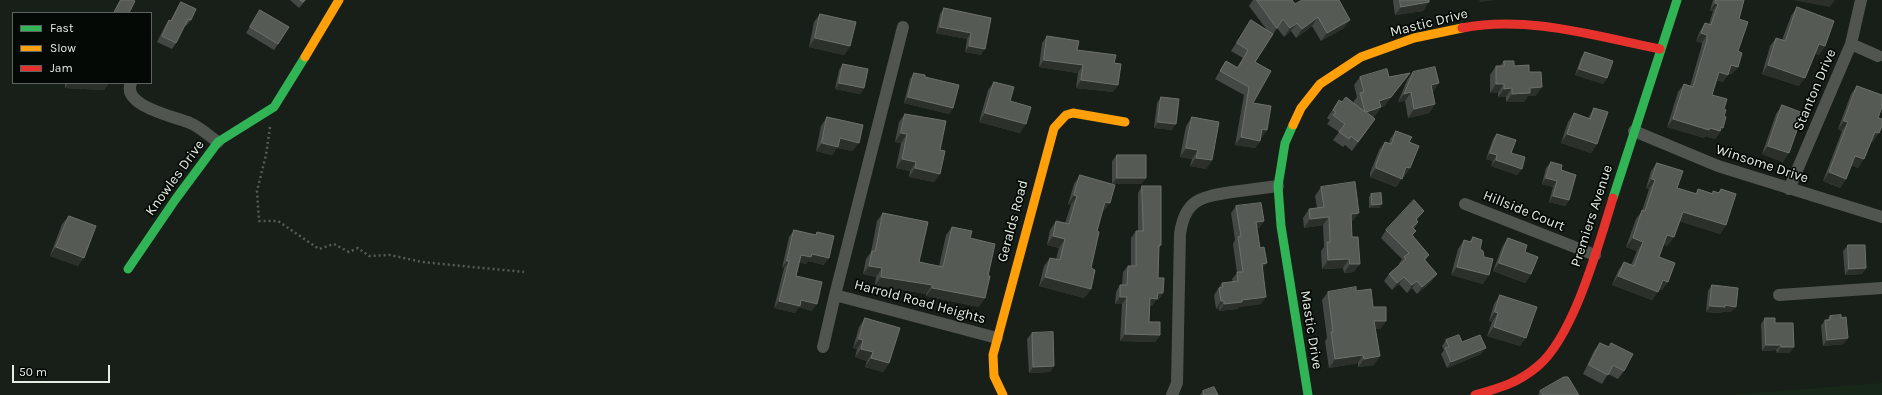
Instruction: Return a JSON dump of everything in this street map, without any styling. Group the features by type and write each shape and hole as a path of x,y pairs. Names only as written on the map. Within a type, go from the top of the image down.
{"street":[{"name":"Knowles Drive","path":"128,269 218,142 274,107 339,0"},
{"name":"Premiers Avenue","path":"1475,395 1510,391 1551,352 1569,322 1595,255 1660,50 1678,0"},
{"name":"Stanton Drive","path":"1790,189 1851,44 1861,0"},
{"name":"Mastic Drive","path":"1308,395 1281,226 1278,186 1285,143 1301,108 1320,84 1361,57 1414,38 1475,26 1543,25 1660,50"},
{"path":"823,348 903,27"},
{"path":"1851,44 1878,56"},
{"path":"130,84 129,86 132,95 138,102 148,108 191,123 218,142"},
{"name":"Geralds Road","path":"1003,395 998,388 992,367 993,355 1054,128 1066,115 1073,113 1125,122"},
{"name":"Winsome Drive","path":"1634,131 1718,166 1882,217"},
{"path":"1172,395 1177,383 1180,234 1186,212 1196,201 1207,196 1278,186"},
{"name":"Hillside Court","path":"1465,204 1595,255"},
{"path":"1779,295 1882,288"},
{"name":"Harrold Road Heights","path":"835,295 997,338"}],"path":[{"path":"274,107 266,155 257,191 259,221 278,221 318,249 334,244 349,252 358,248 369,256 390,255 422,262 524,272"}],"shaded area":[{"path":"1882,383 1882,395 1728,395"}],"building":[{"path":"121,0 135,1 130,12 115,12"},
{"path":"1257,0 1292,0 1295,4 1302,0 1339,0 1350,20 1327,33 1318,17 1302,29 1297,23 1290,28 1283,19 1277,28"},
{"path":"1400,0 1429,0 1429,2 1401,7"},
{"path":"1716,0 1744,0 1739,19 1748,22 1738,51 1742,53 1738,67 1731,65 1728,75 1719,72 1712,95 1727,99 1724,109 1726,110 1724,116 1726,117 1723,128 1721,127 1720,131 1710,128 1709,130 1673,119 1684,84 1693,87 1707,40 1707,35 1701,33 1705,23 1711,25 1718,4 1715,3"},
{"path":"181,2 196,9 191,20 188,19 176,43 162,36 169,20 171,21"},
{"path":"1797,7 1834,21 1825,46 1819,44 1805,78 1768,65 1776,38 1785,41"},
{"path":"944,8 991,18 985,49 969,46 971,33 940,27"},
{"path":"260,10 289,27 278,44 250,27"},
{"path":"820,14 856,22 850,46 815,38"},
{"path":"1251,20 1273,34 1255,62 1271,71 1253,103 1271,106 1267,130 1262,129 1260,141 1241,137 1249,87 1220,71 1226,61 1238,68 1248,50 1237,43"},
{"path":"1047,36 1079,41 1077,50 1116,55 1114,63 1121,64 1118,85 1081,80 1083,65 1044,60"},
{"path":"1585,52 1613,61 1607,78 1579,69"},
{"path":"1504,61 1514,61 1514,66 1529,65 1529,72 1541,72 1542,87 1530,88 1530,93 1512,94 1512,88 1504,89 1504,84 1496,84 1496,66 1504,66"},
{"path":"843,64 868,69 864,88 839,83"},
{"path":"1435,67 1439,83 1431,85 1435,104 1414,109 1411,92 1404,94 1413,72"},
{"path":"1387,69 1389,77 1410,73 1391,97 1379,101 1381,107 1366,112 1375,119 1358,142 1351,136 1349,139 1339,132 1345,124 1333,115 1336,112 1333,110 1339,100 1342,102 1346,97 1365,112 1360,93 1364,92 1360,77"},
{"path":"914,73 959,85 953,108 908,97"},
{"path":"994,82 1014,87 1010,101 1031,107 1026,124 985,113"},
{"path":"1857,86 1882,95 1882,107 1878,118 1882,119 1882,126 1879,133 1875,132 1864,159 1855,156 1846,179 1829,172 1848,122 1844,121"},
{"path":"1161,97 1179,99 1176,124 1158,122"},
{"path":"1782,105 1803,113 1789,153 1768,146"},
{"path":"1594,108 1608,112 1597,144 1567,134 1574,113 1590,119"},
{"path":"905,114 946,121 940,150 945,151 940,174 915,168 916,162 902,159 907,134 901,133"},
{"path":"827,117 863,125 859,143 840,138 838,147 822,143"},
{"path":"1192,117 1219,122 1212,160 1196,158 1198,150 1186,148"},
{"path":"1396,131 1412,137 1409,142 1419,146 1410,168 1406,167 1402,179 1376,168 1376,164 1385,142 1391,144"},
{"path":"1497,134 1516,140 1511,153 1525,157 1522,169 1496,160 1497,155 1490,153"},
{"path":"1117,155 1146,155 1146,178 1117,178"},
{"path":"1551,162 1562,165 1561,170 1576,175 1569,200 1553,196 1557,181 1546,178"},
{"path":"1657,163 1683,171 1677,188 1697,194 1698,189 1713,194 1713,191 1719,193 1721,189 1736,194 1726,225 1683,212 1674,237 1667,235 1659,257 1675,263 1668,282 1663,280 1658,292 1618,276 1624,262 1634,266 1643,242 1633,238 1642,210 1645,211 1655,180 1652,179"},
{"path":"1080,175 1115,185 1110,203 1105,202 1097,231 1099,232 1091,268 1095,270 1091,289 1045,277 1050,258 1060,260 1065,239 1053,236 1056,221 1069,224 1077,196 1074,195"},
{"path":"1355,182 1359,213 1351,214 1352,237 1358,237 1360,264 1350,264 1349,259 1328,260 1327,242 1330,242 1329,217 1310,219 1309,209 1324,207 1321,187"},
{"path":"1142,186 1161,186 1161,245 1159,245 1158,278 1164,278 1163,293 1158,293 1157,299 1150,298 1149,322 1160,322 1160,335 1125,334 1127,297 1120,297 1120,285 1127,285 1128,266 1136,266 1136,231 1143,231"},
{"path":"1381,193 1382,204 1372,205 1371,194"},
{"path":"1414,200 1424,211 1416,219 1418,222 1412,227 1416,231 1412,235 1429,255 1424,259 1437,274 1422,287 1417,281 1412,285 1404,277 1397,283 1389,274 1406,259 1404,257 1409,253 1386,230"},
{"path":"1261,203 1264,221 1256,222 1260,248 1264,247 1267,263 1262,264 1266,297 1224,304 1224,301 1221,301 1219,288 1223,287 1222,283 1238,281 1237,272 1243,272 1238,237 1241,236 1236,206"},
{"path":"883,213 928,222 919,262 943,267 952,227 972,231 970,238 995,244 985,298 932,288 932,285 881,277 882,268 869,266 872,251 875,251"},
{"path":"69,216 96,226 84,258 56,247"},
{"path":"794,230 816,235 817,232 834,236 829,258 812,254 811,257 801,255 796,276 822,282 817,304 801,300 800,306 779,301 789,261 787,261"},
{"path":"1473,237 1482,240 1480,249 1483,251 1484,257 1493,259 1489,275 1457,267 1464,240 1471,242"},
{"path":"1508,238 1527,245 1525,252 1538,257 1531,274 1499,263"},
{"path":"1848,245 1865,245 1866,268 1849,269"},
{"path":"1712,285 1738,288 1736,307 1725,305 1725,307 1710,306"},
{"path":"1356,287 1356,291 1371,289 1373,307 1386,307 1386,321 1374,321 1380,356 1364,359 1363,355 1335,359 1328,292"},
{"path":"1500,295 1537,307 1526,338 1494,327 1498,313 1495,312"},
{"path":"1841,315 1841,318 1846,317 1848,338 1827,340 1825,320 1830,320 1830,316"},
{"path":"865,318 900,328 889,363 871,358 873,352 861,349 863,340 859,339"},
{"path":"1765,318 1775,318 1775,323 1793,323 1794,347 1766,345"},
{"path":"1053,332 1054,366 1033,367 1032,333"},
{"path":"1459,335 1462,342 1480,335 1486,348 1451,362 1445,348 1449,347 1446,340"},
{"path":"1600,343 1609,347 1611,343 1633,354 1624,371 1613,365 1608,375 1589,365"},
{"path":"1564,377 1568,377 1579,395 1543,395 1540,391"},
{"path":"1214,387 1218,395 1204,395 1203,391"}],"traffic: fast":[{"path":"1613,198 1677,0"},
{"path":"128,269 175,200 218,142 274,107 305,57"},
{"path":"1293,125 1285,143 1278,186 1281,226 1308,395"}],"traffic: slow":[{"path":"305,57 339,0"},
{"path":"1293,125 1301,108 1320,84 1361,57 1414,38 1462,28"},
{"path":"1003,395 994,376 993,355 1054,128 1066,115 1073,113 1125,122"}],"traffic: jam":[{"path":"1462,28 1512,24 1537,26 1586,33 1660,49"},
{"path":"1475,395 1516,381 1531,372 1551,352 1574,312 1584,288 1613,198"}]}
